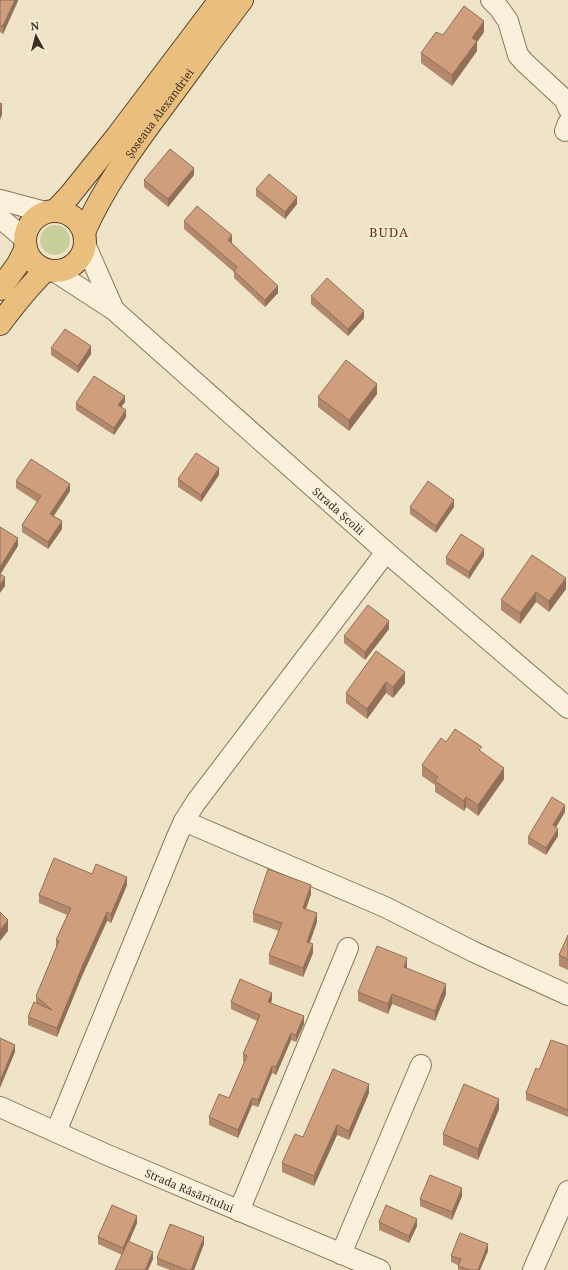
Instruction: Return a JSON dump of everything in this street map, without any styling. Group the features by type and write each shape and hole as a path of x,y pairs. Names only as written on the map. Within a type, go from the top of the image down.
{"highway":[{"name":"Șoseaua Alexandriei","path":"0,289 18,264 25,244 27,230 31,222 37,216 50,212 70,195 118,135 220,0"},
{"name":"Șoseaua Alexandriei","path":"0,324 34,281 50,270 65,269 75,264 82,255 85,238 93,211 104,192 134,147 242,0"},
{"path":"50,212 65,212 72,216 78,221 85,238"},
{"path":"25,244 33,261 50,270"}],"street":[{"path":"491,0 508,21 518,55 565,100 568,108"},
{"path":"0,200 50,212"},
{"path":"0,218 25,244"},
{"name":"Strada Școlii","path":"85,238 114,310"},
{"name":"Strada Școlii","path":"50,270 114,310 386,552 568,708"},
{"path":"56,1132 176,838 184,822 196,802 386,552"},
{"path":"184,822 385,907 474,952 568,995"},
{"path":"239,1210 348,948"},
{"path":"341,1254 421,1065"},
{"name":"Strada Răsăritului","path":"0,1107 380,1270"},
{"path":"533,1270 568,1191"}],"green space":[{"path":"55,225 65,230 70,240 65,250 55,255 45,250 40,240 45,230"}],"building":[{"path":"0,0 15,0 3,26 0,25"},
{"path":"464,6 484,21 472,38 477,41 452,75 421,53 436,32 443,35"},
{"path":"170,149 194,168 168,199 144,180"},
{"path":"269,174 297,197 285,212 256,189"},
{"path":"197,206 232,235 228,240 278,286 265,300 234,271 237,267 184,221"},
{"path":"327,278 364,311 348,329 311,296"},
{"path":"65,329 91,346 78,366 51,348"},
{"path":"346,360 377,384 349,420 318,397"},
{"path":"94,376 125,396 118,405 126,410 114,428 76,403"},
{"path":"196,453 219,468 201,495 178,479"},
{"path":"31,459 70,484 50,514 62,521 48,542 22,525 41,496 16,481"},
{"path":"428,481 454,500 436,526 410,507"},
{"path":"0,527 18,538 0,567"},
{"path":"461,534 484,549 469,572 446,557"},
{"path":"532,555 566,578 549,601 536,592 520,613 501,600"},
{"path":"0,574 5,577 0,585"},
{"path":"368,605 389,621 365,652 344,636"},
{"path":"376,651 405,672 393,687 386,682 367,709 346,693"},
{"path":"455,729 482,747 479,750 504,768 478,805 466,797 464,801 435,781 438,777 422,765 441,738 446,742"},
{"path":"552,797 565,805 553,825 558,829 546,848 528,837"},
{"path":"54,858 92,874 96,864 127,877 111,914 107,912 57,1028 28,1017 34,1002 52,1010 36,996 59,941 56,940 71,908 39,895"},
{"path":"268,869 311,885 303,908 317,913 307,942 313,944 303,968 269,955 282,923 253,913"},
{"path":"0,912 8,920 0,930"},
{"path":"568,935 568,959 559,955"},
{"path":"377,946 407,958 404,967 446,984 435,1011 392,994 388,1004 358,992"},
{"path":"240,979 272,993 268,1002 304,1016 296,1035 291,1033 276,1067 272,1066 258,1100 252,1098 238,1130 209,1117 219,1094 229,1098 247,1056 243,1054 260,1015 231,1002"},
{"path":"0,1038 15,1045 0,1081"},
{"path":"551,1040 568,1046 568,1110 526,1093 536,1068 539,1070"},
{"path":"333,1069 369,1084 349,1131 337,1125 314,1176 282,1163 295,1134 303,1137"},
{"path":"464,1084 499,1099 478,1149 443,1134"},
{"path":"430,1175 462,1188 452,1212 420,1199"},
{"path":"112,1205 137,1216 123,1248 98,1237"},
{"path":"386,1205 417,1219 409,1236 379,1222"},
{"path":"170,1224 204,1237 191,1270 187,1270 157,1258"},
{"path":"460,1233 488,1244 478,1270 470,1270 458,1266 461,1259 451,1256"},
{"path":"128,1241 153,1252 145,1270 115,1270"}],"district":[{"name":"BUDA","path":"389,232"}]}
